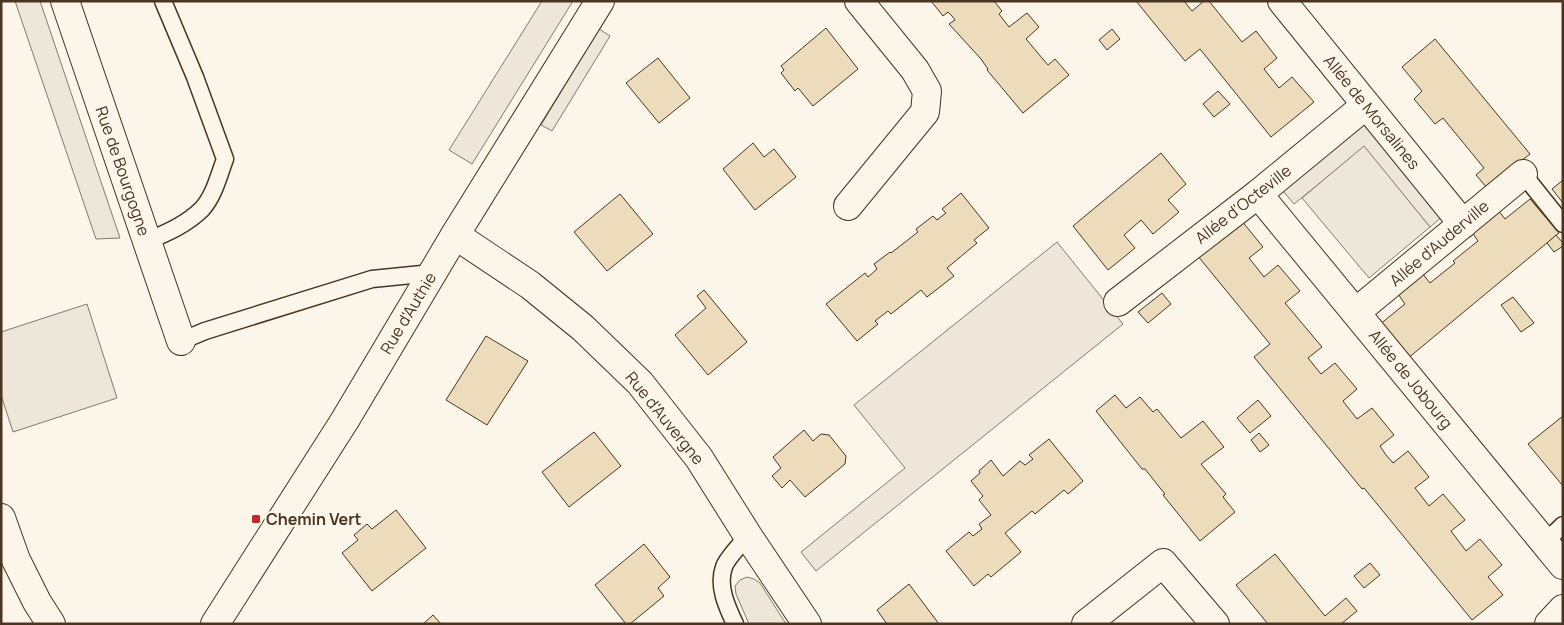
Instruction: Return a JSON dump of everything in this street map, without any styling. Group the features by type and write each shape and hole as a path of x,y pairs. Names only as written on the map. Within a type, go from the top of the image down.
{"street":[{"name":"Rue de Bourgogne","path":"65,1 181,341"},
{"name":"Rue d'Authie","path":"215,624 345,420 455,235 600,1"},
{"path":"848,206 925,112 927,91 915,70 859,1"},
{"name":"Allée de Morsalines","path":"1282,1 1463,224"},
{"name":"Allée d'Octeville","path":"1118,302 1258,194 1366,104"},
{"name":"Allée d'Auderville","path":"1356,312 1523,174"},
{"name":"Allée de Jobourg","path":"1258,194 1356,312 1554,534 1563,565"},
{"name":"Rue d'Auvergne","path":"455,235 530,285 583,328 640,382 699,458 807,624"},
{"path":"1,518 16,560 37,602 51,624"},
{"path":"1086,624 1163,562 1215,624"},
{"path":"1549,624 1563,609"}],"lane":[{"path":"148,241 174,231 202,208 215,186 225,159 195,77 163,1"},
{"path":"1523,174 1563,224"},
{"path":"181,341 205,331 372,278 432,273"},
{"path":"735,624 726,604 722,585 724,566 748,536"}],"shaded area":[{"path":"15,1 40,1 120,238 96,239"},
{"path":"542,1 573,1 472,164 449,150"},
{"path":"599,29 610,36 552,131 541,125"},
{"path":"1366,122 1443,216 1430,227 1364,147 1294,204 1283,191"},
{"path":"1364,146 1430,227 1369,278 1302,198"},
{"path":"1057,242 1123,324 816,571 801,552 905,468 854,405"},
{"path":"87,304 117,398 13,432 1,395 1,332"},
{"path":"747,577 760,583 786,624 749,624 736,594 735,586 740,580"}],"building":[{"path":"931,1 994,1 1002,11 999,14 1009,27 1027,13 1039,27 1026,39 1048,65 1055,59 1069,75 1023,113 987,70 981,59 949,24 955,20 952,16 948,12 943,16"},
{"path":"1136,1 1184,1 1192,11 1204,1 1209,1 1242,42 1256,31 1277,58 1264,69 1279,88 1292,77 1314,102 1271,137 1200,49 1185,61"},
{"path":"826,28 858,69 813,106 798,88 795,91 781,73 784,70 781,66"},
{"path":"1112,29 1120,39 1107,50 1099,40"},
{"path":"1435,39 1530,154 1487,188 1476,175 1484,168 1443,118 1435,124 1414,99 1422,91 1402,67"},
{"path":"658,58 690,98 659,123 626,83"},
{"path":"1218,91 1230,104 1214,117 1203,104"},
{"path":"753,143 764,157 774,149 796,177 755,210 723,169"},
{"path":"1161,153 1186,184 1168,200 1179,212 1153,234 1141,220 1124,235 1135,248 1108,270 1073,226"},
{"path":"1563,180 1563,203 1552,189"},
{"path":"961,193 989,228 974,240 977,243 947,268 954,276 927,297 921,290 891,314 888,311 875,321 878,324 857,341 826,304 865,273 868,277 877,269 874,264 918,232 916,229 933,216 937,220 946,213 942,209"},
{"path":"620,194 653,234 607,271 574,232"},
{"path":"1530,199 1559,233 1407,359 1379,325 1405,304 1398,294 1422,273 1430,283 1455,263 1453,261 1478,241 1472,232 1498,210 1505,219"},
{"path":"1241,220 1263,247 1249,258 1264,277 1278,265 1300,291 1285,303 1322,347 1308,358 1321,374 1335,363 1357,389 1343,401 1357,419 1372,408 1394,435 1380,446 1393,463 1408,451 1429,477 1415,488 1429,506 1443,494 1465,520 1451,531 1466,551 1480,539 1502,565 1488,577 1503,595 1472,620 1254,357 1270,344 1197,255"},
{"path":"1556,235 1563,243 1563,246 1554,252 1547,243"},
{"path":"704,290 747,342 708,375 675,335 706,308 697,296"},
{"path":"1162,293 1171,304 1148,323 1138,312"},
{"path":"1513,297 1534,323 1521,332 1501,305"},
{"path":"486,336 528,361 487,425 446,400"},
{"path":"1115,395 1126,408 1140,397 1153,412 1157,409 1181,438 1203,421 1224,447 1201,464 1226,494 1223,497 1235,512 1200,541 1145,469 1142,469 1096,411"},
{"path":"1258,400 1271,416 1250,433 1237,418"},
{"path":"1563,416 1563,486 1528,444"},
{"path":"804,430 813,441 821,434 829,435 846,456 845,464 805,497 790,480 782,488 772,476 781,468 773,457"},
{"path":"594,432 621,466 569,507 542,472"},
{"path":"1259,433 1269,445 1260,452 1251,440"},
{"path":"1049,439 1083,481 1068,494 1064,490 1035,514 1032,511 1005,533 1021,552 991,577 988,574 974,586 946,551 969,532 973,536 982,529 979,524 991,515 979,500 983,496 971,481 991,460 1003,476 1020,461 1025,465 1033,459 1029,455"},
{"path":"396,510 426,548 372,591 342,553 358,540 354,535 367,524 372,529"},
{"path":"644,544 670,577 658,588 664,596 630,624 626,624 595,585"},
{"path":"1275,554 1325,616 1346,598 1357,611 1341,624 1268,624 1236,585"},
{"path":"1370,563 1380,575 1364,588 1354,576"},
{"path":"909,584 939,624 887,624 877,610"},
{"path":"433,615 441,624 423,624"}],"place":[{"name":"Chemin Vert","path":"256,519"}]}
